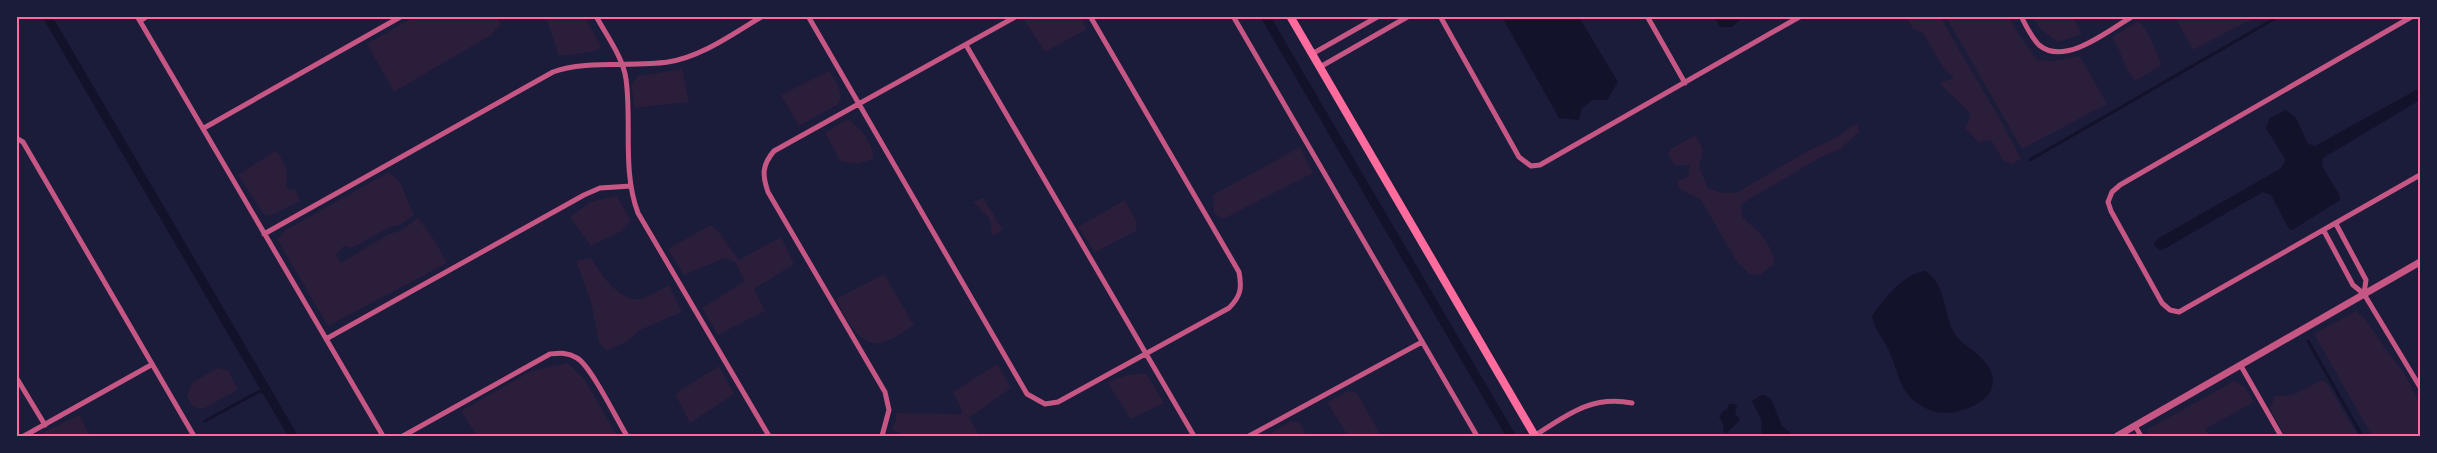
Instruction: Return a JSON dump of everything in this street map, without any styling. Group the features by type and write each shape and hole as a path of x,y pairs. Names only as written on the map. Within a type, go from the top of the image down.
{"main road":[{"path":"1290,16 1535,436"}],"street":[{"path":"148,16 139,19 383,436"},
{"path":"204,128 402,16"},
{"path":"596,16 626,77 631,186 638,213 769,436"},
{"path":"264,234 561,69 668,62 692,56 763,16"},
{"path":"808,16 1027,394 1045,404 1058,402 1229,308 1239,297 1241,287 1239,272 1090,16"},
{"path":"882,436 889,410 885,392 768,192 763,176 765,161 774,151 1017,16"},
{"path":"1233,16 1478,436"},
{"path":"1312,54 1379,16"},
{"path":"1320,67 1409,16"},
{"path":"1440,16 1519,157 1531,166 1540,165 1801,16"},
{"path":"1647,16 1685,83"},
{"path":"2021,16 2039,45 2050,51 2068,52 2133,16"},
{"path":"2414,16 2120,185 2112,192 2108,202 2162,303 2170,310 2179,312 2421,175"},
{"path":"966,45 1194,436"},
{"path":"16,138 23,142 194,436"},
{"path":"326,339 584,195 600,188 631,186"},
{"path":"2337,224 2366,280 2364,294"},
{"path":"2324,231 2353,285 2364,294 2421,387"},
{"path":"2117,436 2421,262"},
{"path":"1249,436 1422,342"},
{"path":"404,436 550,354 564,352 579,358 592,375 627,436"},
{"path":"24,436 151,365"},
{"path":"2241,366 2281,436"},
{"path":"16,377 45,426"},
{"path":"1535,436 1596,401 1632,402"},
{"path":"2135,426 2141,436"}],"shaded area":[{"path":"1031,16 1080,17 1087,29 1045,52 1024,20"},
{"path":"414,17 497,17 501,24 491,35 394,92 367,44"},
{"path":"546,17 584,17 601,46 596,51 559,56"},
{"path":"1502,17 1579,17 1618,82 1607,100 1593,100 1582,108 1579,120 1559,118"},
{"path":"1714,17 1743,17 1732,27 1720,27"},
{"path":"1907,17 1940,17 2021,159 2012,164 2003,160 1991,140 1979,143 1965,128 1971,114 1939,83 1954,78 1943,67 1923,33 1913,29"},
{"path":"1946,17 2009,17 2037,60 2052,61 2080,56 2107,104 2022,149"},
{"path":"2032,17 2073,17 2082,34 2058,42 2041,30"},
{"path":"2175,17 2256,17 2193,50"},
{"path":"2139,21 2147,31 2162,65 2135,81 2112,37"},
{"path":"682,69 689,102 635,108 631,86 638,76"},
{"path":"829,71 839,87 841,99 837,105 799,126 781,95"},
{"path":"2420,88 2420,100 2323,158 2322,166 2340,196 2340,200 2294,229 2290,230 2271,195 2263,192 2164,249 2155,247 2154,243 2159,238 2280,169 2285,159 2266,128 2270,118 2286,110 2296,118 2308,144 2315,146"},
{"path":"847,119 865,136 874,159 856,164 840,161 825,133"},
{"path":"1857,123 1859,132 1840,149 1823,156 1741,204 1742,217 1763,237 1773,256 1774,264 1760,275 1750,274 1737,262 1701,200 1681,190 1676,181 1688,177 1690,165 1674,165 1668,154 1671,149 1695,135 1703,149 1699,167 1708,188 1722,193 1736,193 1811,149 1834,139"},
{"path":"1300,147 1313,173 1223,219 1214,213 1213,195"},
{"path":"275,151 285,168 286,187 289,190 295,189 300,201 272,215 265,216 238,175"},
{"path":"389,172 400,182 414,215 400,225 390,227 352,248 344,246 336,254 341,263 387,235 402,230 418,218 435,241 447,263 328,326 277,239 286,230"},
{"path":"617,196 631,221 620,232 591,246 570,217 590,202"},
{"path":"983,198 1003,230 992,236 990,219 973,202"},
{"path":"1125,200 1137,223 1136,231 1095,252 1078,227"},
{"path":"710,225 717,230 739,260 781,237 794,264 754,289 765,311 718,335 702,308 745,281 735,262 725,258 684,275 668,249"},
{"path":"591,258 613,287 627,297 644,298 669,285 682,312 640,330 628,341 606,351 599,342 591,302 576,261"},
{"path":"1925,271 1937,283 1953,331 1984,361 1992,375 1993,384 1985,398 1960,411 1935,412 1911,398 1900,382 1890,353 1872,316 1888,295 1902,282"},
{"path":"884,274 914,325 888,340 872,343 858,335 836,299"},
{"path":"2356,311 2366,320 2405,374 2420,404 2418,412 2420,436 2372,436 2314,334"},
{"path":"568,363 585,380 617,436 477,436 461,411 531,371"},
{"path":"997,364 1011,388 969,418 980,436 906,436 891,429 896,421 896,413 961,414 962,411 953,392"},
{"path":"719,366 734,394 690,423 675,394"},
{"path":"217,368 228,370 238,390 203,409 193,407 187,396 192,383"},
{"path":"1146,373 1164,403 1131,419 1107,382 1128,375"},
{"path":"2322,380 2327,383 2358,436 2285,436 2270,409 2275,396 2293,395"},
{"path":"2234,381 2245,387 2254,402 2205,429 2209,436 2148,436 2148,429"},
{"path":"1348,391 1357,393 1380,434 1348,436 1327,402"},
{"path":"1761,395 1771,399 1782,426 1794,436 1761,436 1762,421 1752,401"},
{"path":"1729,404 1737,406 1735,415 1740,420 1727,433 1723,431 1723,424 1719,416 1727,410"},
{"path":"79,415 90,436 36,436"},
{"path":"1291,421 1300,423 1307,436 1273,436 1270,433"}],"waterway":[{"path":"47,16 293,436"},
{"path":"1265,16 1511,436"},
{"path":"2030,160 2279,16"},
{"path":"2308,341 2362,436"},
{"path":"205,421 256,393 266,390"}]}
